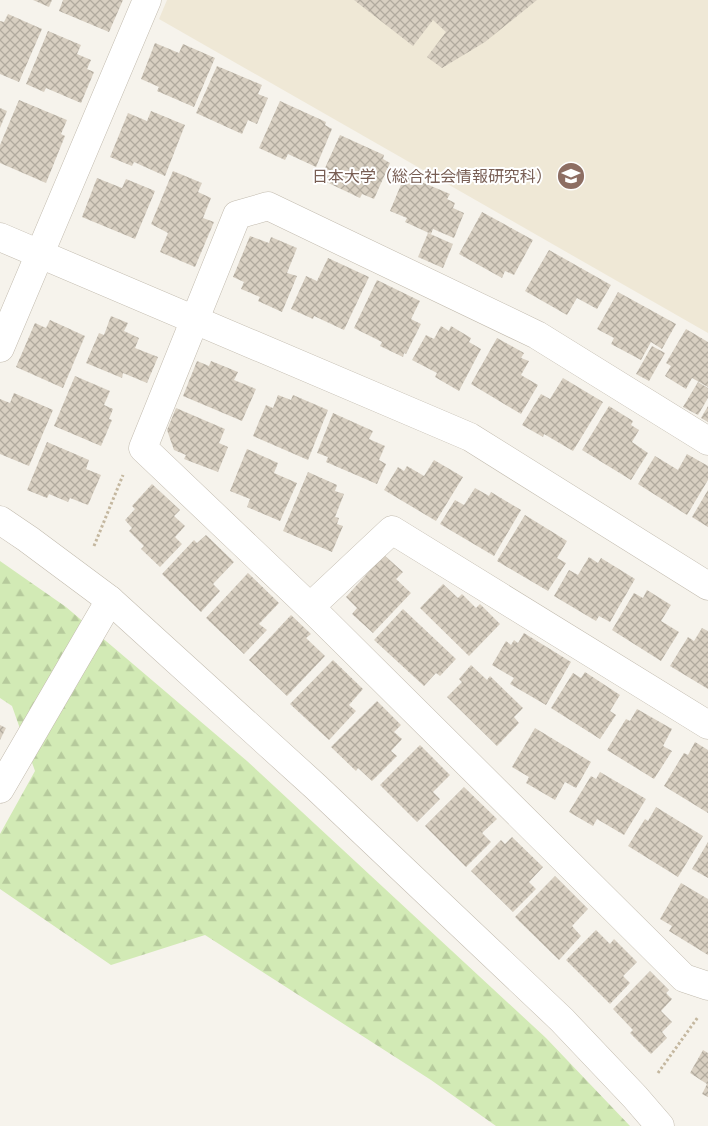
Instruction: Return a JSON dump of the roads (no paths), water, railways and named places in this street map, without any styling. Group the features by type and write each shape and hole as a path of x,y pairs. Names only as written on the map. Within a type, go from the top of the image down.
{"street":[{"path":"0,348 147,0"},
{"path":"708,441 537,335 268,206 237,215 143,448 310,607 684,978 708,986"},
{"path":"0,237 470,437 708,586"},
{"path":"0,520 110,600 316,787 562,1020 660,1126"},
{"path":"310,607 392,530 708,725"},
{"path":"0,789 110,600"}],"place":[{"name":"日本大学（総合社会情報研究科）","path":"571,176"}]}
